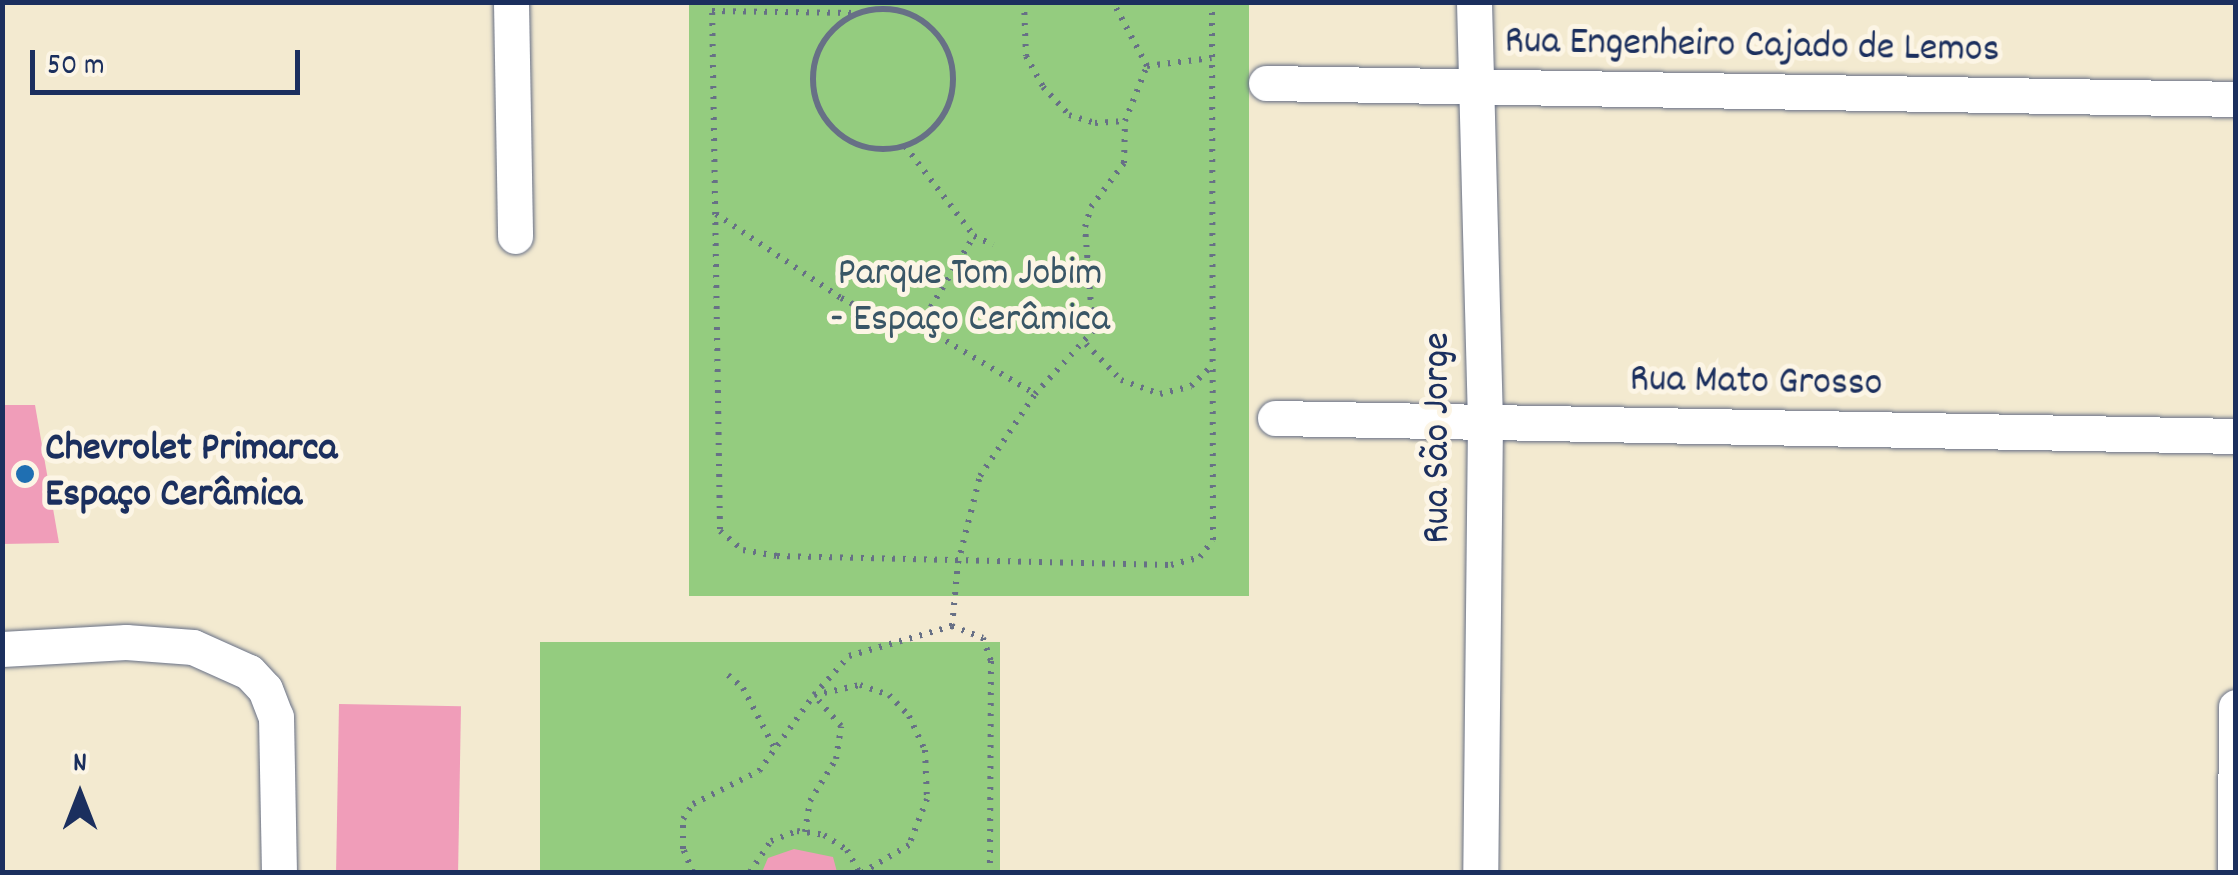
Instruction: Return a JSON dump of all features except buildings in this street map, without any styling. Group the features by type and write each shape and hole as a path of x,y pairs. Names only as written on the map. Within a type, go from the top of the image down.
{"street":[{"path":"511,2 515,236"},
{"name":"Rua São Jorge","path":"1474,2 1484,421 1480,872"},
{"name":"Rua Engenheiro Cajado de Lemos","path":"1266,83 2236,99"},
{"name":"Rua Mato Grosso","path":"1275,418 2236,436"},
{"path":"2,648 126,642 194,647 249,672 265,689 276,717 279,872"},
{"path":"2235,872 2236,707"}],"path":[{"path":"1024,2 1026,56 1043,88 1069,115 1095,123 1125,121"},
{"path":"952,626 958,563 980,476 1036,394 1086,344 1093,331 1085,226 1091,207 1124,163 1125,121 1147,66 1114,2"},
{"path":"861,13 828,35 818,52 813,82 819,110 831,127 864,147 904,146 937,124 953,88 946,48 927,26 901,7 861,13 712,7 720,531 743,550 777,556 1172,565 1200,558 1213,540 1212,2"},
{"path":"1147,66 1212,58"},
{"path":"904,146 974,236 993,245"},
{"path":"715,214 841,298 920,325 1036,394"},
{"path":"920,325 974,236"},
{"path":"1086,344 1121,380 1160,394 1191,386 1213,365"},
{"path":"693,872 683,849 683,819 692,804 759,771 849,656 952,626 983,638 992,662 990,872"},
{"path":"728,674 743,688 774,749"},
{"path":"750,872 771,840 806,832 824,835 847,850 861,872 909,845 927,800 925,750 910,716 889,696 860,685 814,696"},
{"path":"806,832 810,801 836,760 841,726 814,696"}],"green space":[{"name":"Parque Tom Jobim - Espaço Cerâmica","path":"689,3 1249,3 1249,596 689,596"},
{"path":"540,642 1000,642 1000,872 540,872"}],"place":[{"name":"Chevrolet Primarca Espaço Cerâmica","path":"25,474"}]}
